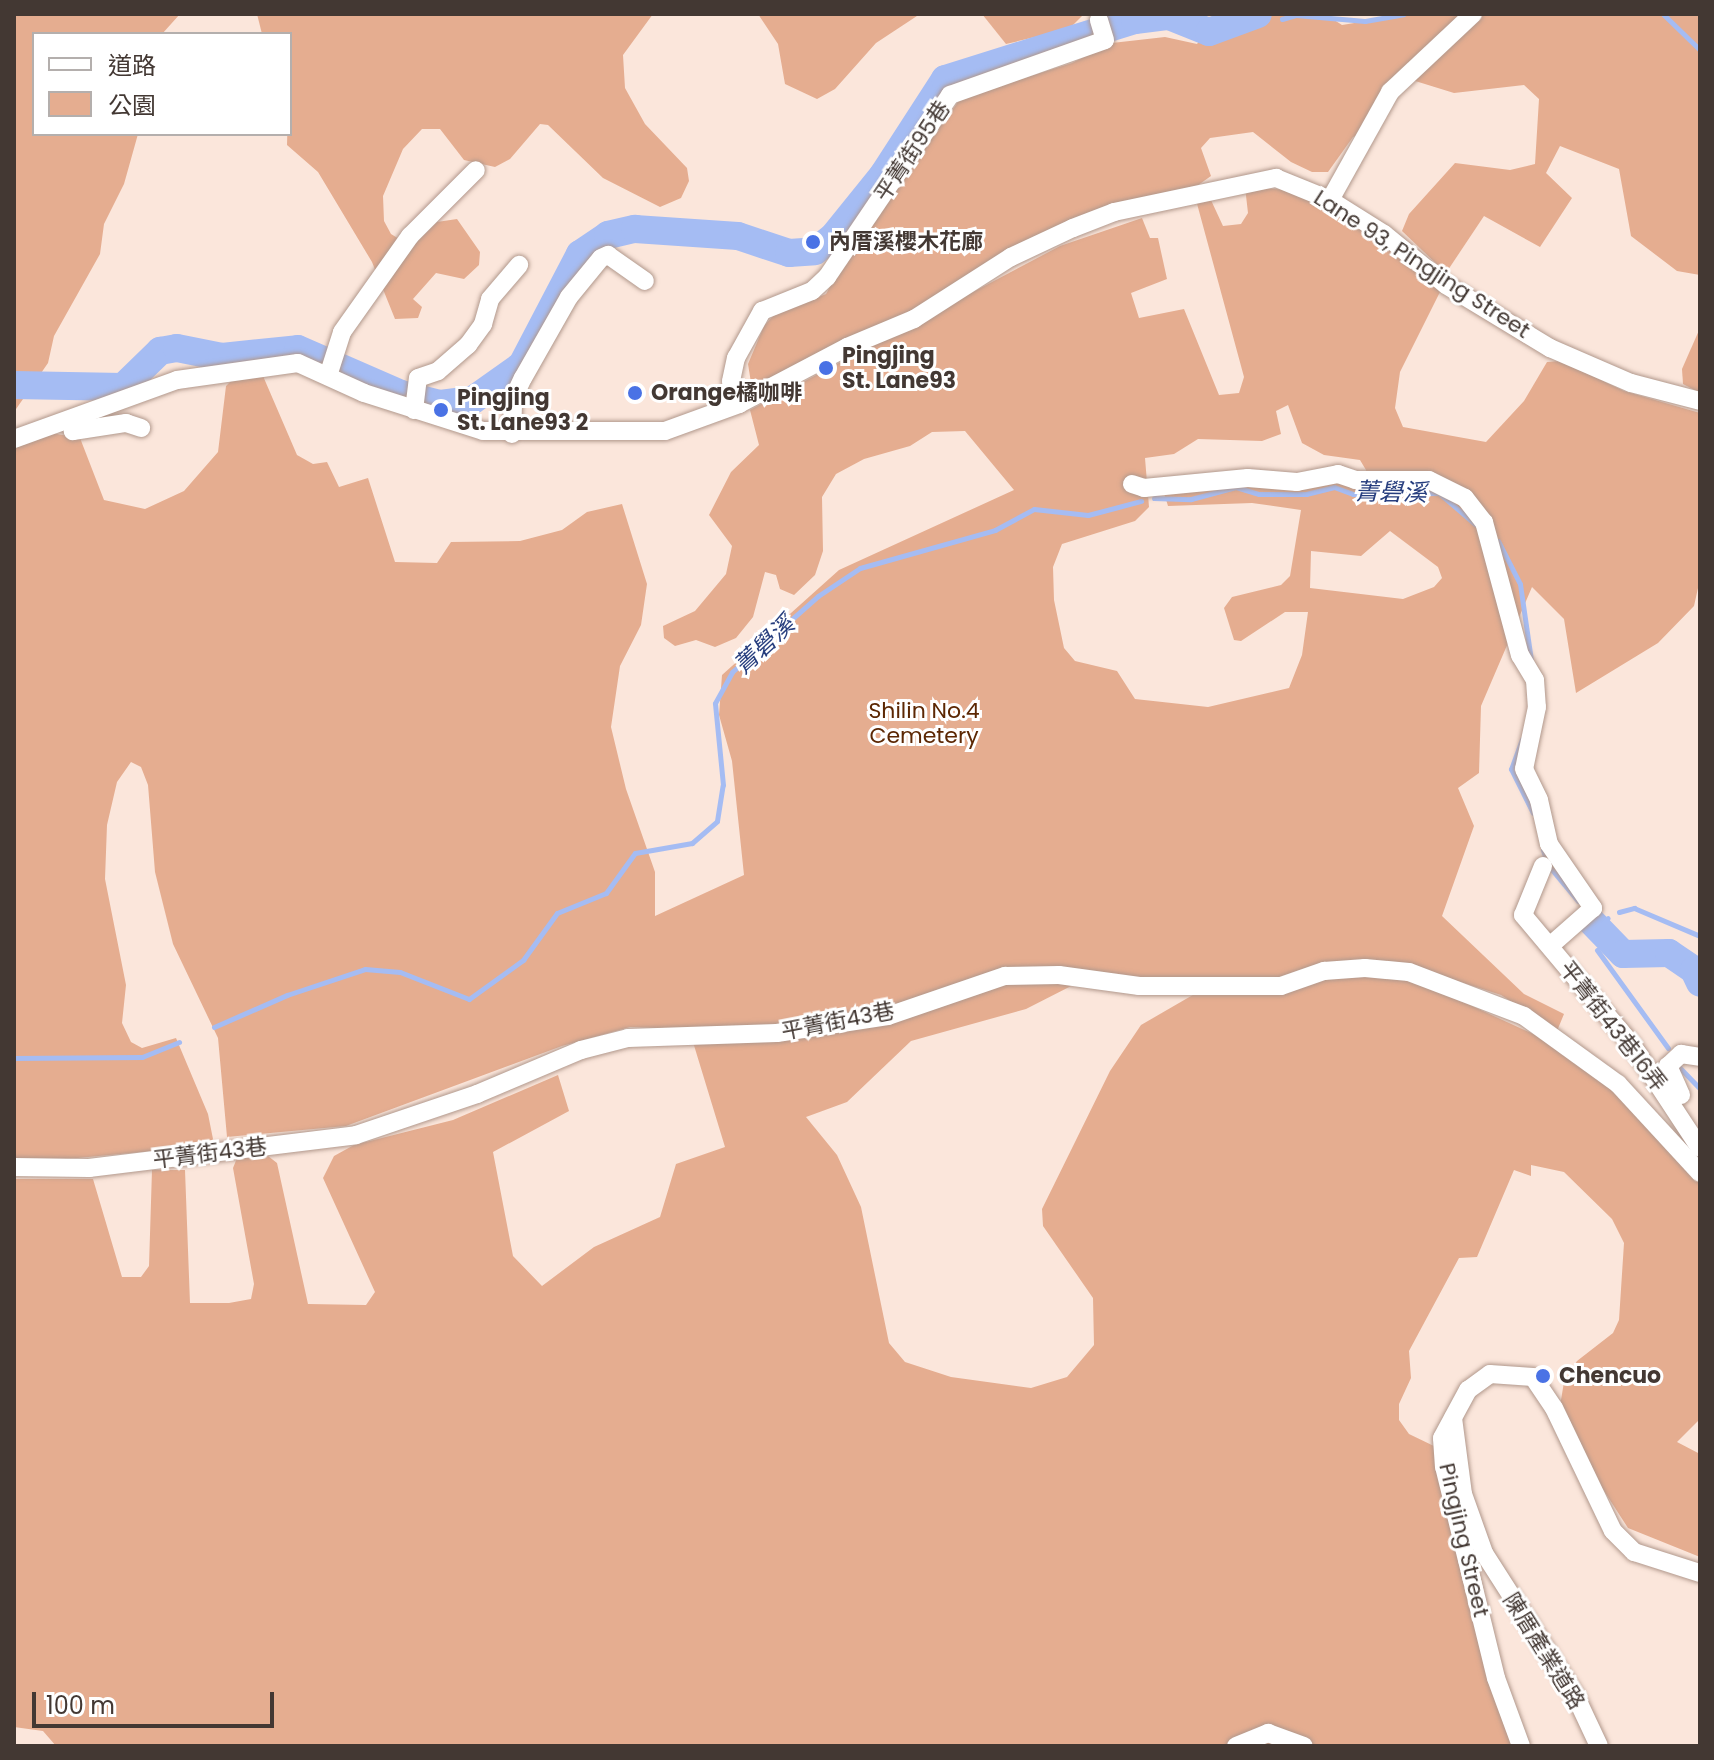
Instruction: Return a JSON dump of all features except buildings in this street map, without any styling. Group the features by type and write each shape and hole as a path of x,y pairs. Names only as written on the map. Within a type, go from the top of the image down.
{"street":[{"path":"1330,200 1390,92 1473,14"},
{"name":"平菁街95巷","path":"739,404 731,381 736,358 762,311 812,291 827,277 950,95 1105,40 1099,20"},
{"path":"328,376 337,356 342,332 410,236 476,170"},
{"name":"Lane 93, Pingjing Street","path":"14,439 80,417 147,389 216,372 298,363 414,410 512,434 665,431 739,404 847,347 914,319 1011,257 1114,212 1276,178 1330,200 1384,234 1446,285 1550,348 1631,383 1700,401"},
{"path":"512,434 513,399 523,378 569,297 601,258 608,255 645,281"},
{"path":"414,410 418,378 438,371 468,345 483,324 490,299 510,266"},
{"path":"80,417 73,431 126,423 141,428"},
{"name":"平菁街43巷16弄","path":"1132,484 1144,488 1248,478 1297,482 1338,474 1355,480 1429,480 1465,498 1484,522 1520,655 1535,680 1537,707 1524,769 1539,800 1549,844 1593,908 1551,945"},
{"name":"平菁街43巷16弄","path":"1543,866 1523,915 1551,945 1682,1107 1700,1148"},
{"name":"平菁街43巷","path":"14,1167 89,1168 356,1135 477,1094 581,1050 628,1038 777,1033 888,1016 1005,976 1059,975 1139,986 1281,986 1324,971 1365,968 1409,972 1524,1016 1618,1084 1700,1173"},
{"path":"1700,1057 1681,1054 1668,1066 1682,1107 1700,1120"},
{"name":"Pingjing Street","path":"1521,1746 1496,1678 1449,1494 1442,1438 1468,1390 1490,1374 1533,1377 1554,1408 1613,1531 1634,1552 1700,1573"},
{"name":"陳厝產業道路","path":"1453,1418 1463,1494 1484,1553 1576,1697 1599,1746"},
{"path":"1236,1746 1268,1733 1304,1746"}],"green space":[{"path":"14,14 180,14 164,32 32,32 32,136 137,136 124,184 104,224 100,254 54,336 48,363 14,412"},
{"path":"257,14 653,14 623,55 625,88 645,124 687,168 689,181 681,198 660,207 603,178 548,125 540,124 510,159 495,167 464,160 440,129 422,129 403,149 383,196 384,221 391,234 412,247 437,222 457,219 480,252 479,265 464,279 436,273 413,299 422,307 418,318 395,319 372,262 318,172 287,145 287,136 292,136 292,32 262,32"},
{"path":"758,14 920,14 876,43 835,89 817,99 785,84 778,44"},
{"path":"982,14 1084,14 1069,29 1006,44"},
{"path":"1219,14 1325,14 1342,25 1410,14 1700,14 1700,275 1677,271 1631,236 1619,169 1560,146 1546,173 1572,198 1540,247 1484,216 1446,273 1402,231 1409,214 1455,163 1510,170 1535,164 1539,99 1524,85 1454,93 1412,80 1392,96 1381,125 1353,137 1328,172 1312,172 1291,162 1253,132 1210,138 1201,148 1211,176 1194,188 1022,245 906,314 752,389 748,364 764,326 773,316 826,294 848,254 961,98 1072,63 1112,43 1165,37 1197,44"},
{"name":"Shilin No.4 Cemetery","path":"1245,187 1291,190 1322,202 1382,238 1440,292 1400,372 1395,408 1403,427 1486,442 1524,401 1547,362 1561,361 1624,391 1700,413 1700,579 1694,606 1658,643 1576,693 1564,619 1532,587 1481,706 1479,773 1458,788 1474,826 1442,916 1524,994 1564,1014 1557,1031 1501,995 1411,966 1361,960 1314,965 1270,980 1077,983 1026,1009 911,1041 847,1102 806,1117 837,1155 861,1207 889,1343 905,1362 951,1377 1031,1388 1067,1377 1094,1345 1093,1298 1043,1226 1042,1209 1110,1071 1141,1025 1198,992 1362,975 1411,978 1557,1045 1607,1080 1700,1179 1700,1419 1677,1442 1700,1454 1700,1557 1628,1528 1586,1463 1560,1406 1564,1382 1577,1361 1613,1333 1619,1320 1624,1243 1612,1219 1564,1172 1531,1165 1531,1176 1514,1170 1477,1257 1459,1258 1409,1351 1411,1378 1399,1404 1399,1420 1409,1434 1438,1448 1518,1746 56,1746 43,1731 14,1727 14,1179 93,1179 122,1277 141,1277 149,1266 152,1170 185,1170 190,1303 229,1303 251,1299 254,1284 233,1168 237,1158 268,1156 277,1163 308,1304 366,1305 375,1292 323,1178 334,1156 354,1145 453,1120 558,1075 569,1111 493,1152 513,1256 542,1286 594,1247 660,1217 676,1164 725,1147 689,1029 630,1027 562,1046 346,1126 227,1137 218,1038 173,944 155,872 148,785 141,767 131,762 117,782 107,825 105,879 126,985 122,1023 131,1042 142,1048 176,1038 208,1114 213,1139 209,1144 184,1148 14,1164 14,446 51,433 80,438 104,500 145,509 184,491 218,452 226,386 233,379 263,376 297,455 313,464 327,462 339,487 368,478 395,562 437,563 451,542 520,541 562,530 587,512 622,504 647,584 641,625 620,666 611,727 626,789 655,872 655,916 744,875 732,761 719,715 722,675 839,570 1014,490 965,431 932,432 910,446 864,459 836,474 822,497 823,551 815,575 794,595 780,589 776,575 765,572 753,617 736,638 715,647 696,640 675,646 664,638 663,626 695,611 726,574 732,546 709,515 731,472 759,445 750,410 1060,246 1142,218 1150,238 1158,238 1167,279 1131,293 1139,318 1184,309 1219,395 1239,393 1244,377 1196,200 1210,198 1223,226 1241,224 1248,213","holes":["1288,405 1302,443 1324,455 1360,460 1366,470 1364,480 1173,485 1164,493 1168,506 1252,503 1301,510 1290,576 1281,585 1232,597 1224,608 1234,640 1241,641 1285,612 1308,612 1302,655 1289,688 1208,707 1135,699 1117,671 1075,661 1064,648 1054,600 1053,567 1062,544 1135,521 1149,507 1145,458 1174,454 1198,439 1262,441 1281,434 1276,411","1390,531 1438,567 1442,578 1434,587 1403,599 1310,588 1311,551 1361,556"]},
{"path":"1700,328 1700,393 1683,384 1682,369"}],"waterway":[{"path":"14,385 123,387 160,351 177,348 222,357 298,349 401,394 440,404 473,400 522,365 580,254 608,235 635,229 738,236 789,253 815,251 833,237 883,175 945,79 1135,20 1169,16 1209,32 1258,14"},
{"path":"1260,14 1267,20"},
{"path":"1282,19 1296,15 1365,21 1403,14"},
{"path":"1663,14 1700,50"},
{"name":"菁礐溪","path":"1154,498 1191,499 1236,487 1259,494 1306,494 1334,487 1353,494 1439,493 1475,524"},
{"name":"菁礐溪","path":"214,1027 287,995 365,969 400,972 469,999 523,960 557,913 606,893 635,853 692,843 717,821 723,785 715,703 732,672 818,596 860,568 995,530 1034,509 1088,515 1141,501"},
{"name":"菁礐溪","path":"1498,541 1520,584 1531,660"},
{"name":"菁礐溪","path":"1522,739 1511,769 1533,813"},
{"name":"菁礐溪","path":"1543,850 1548,865 1578,901"},
{"path":"1619,912 1634,908 1700,936"},
{"name":"菁礐溪","path":"1590,933 1608,918"},
{"name":"菁礐溪","path":"1591,921 1623,954 1669,953 1694,970 1700,983"},
{"path":"1597,950 1668,1048"},
{"path":"14,1058 142,1057 179,1042"},
{"path":"1679,1067 1700,1089"}],"place":[{"name":"內厝溪櫻木花廊","path":"813,242"},
{"name":"Pingjing St. Lane93","path":"826,368"},
{"name":"Orange橘咖啡","path":"635,393"},
{"name":"Pingjing St. Lane93 2","path":"441,410"},
{"name":"Chencuo","path":"1543,1376"}]}
